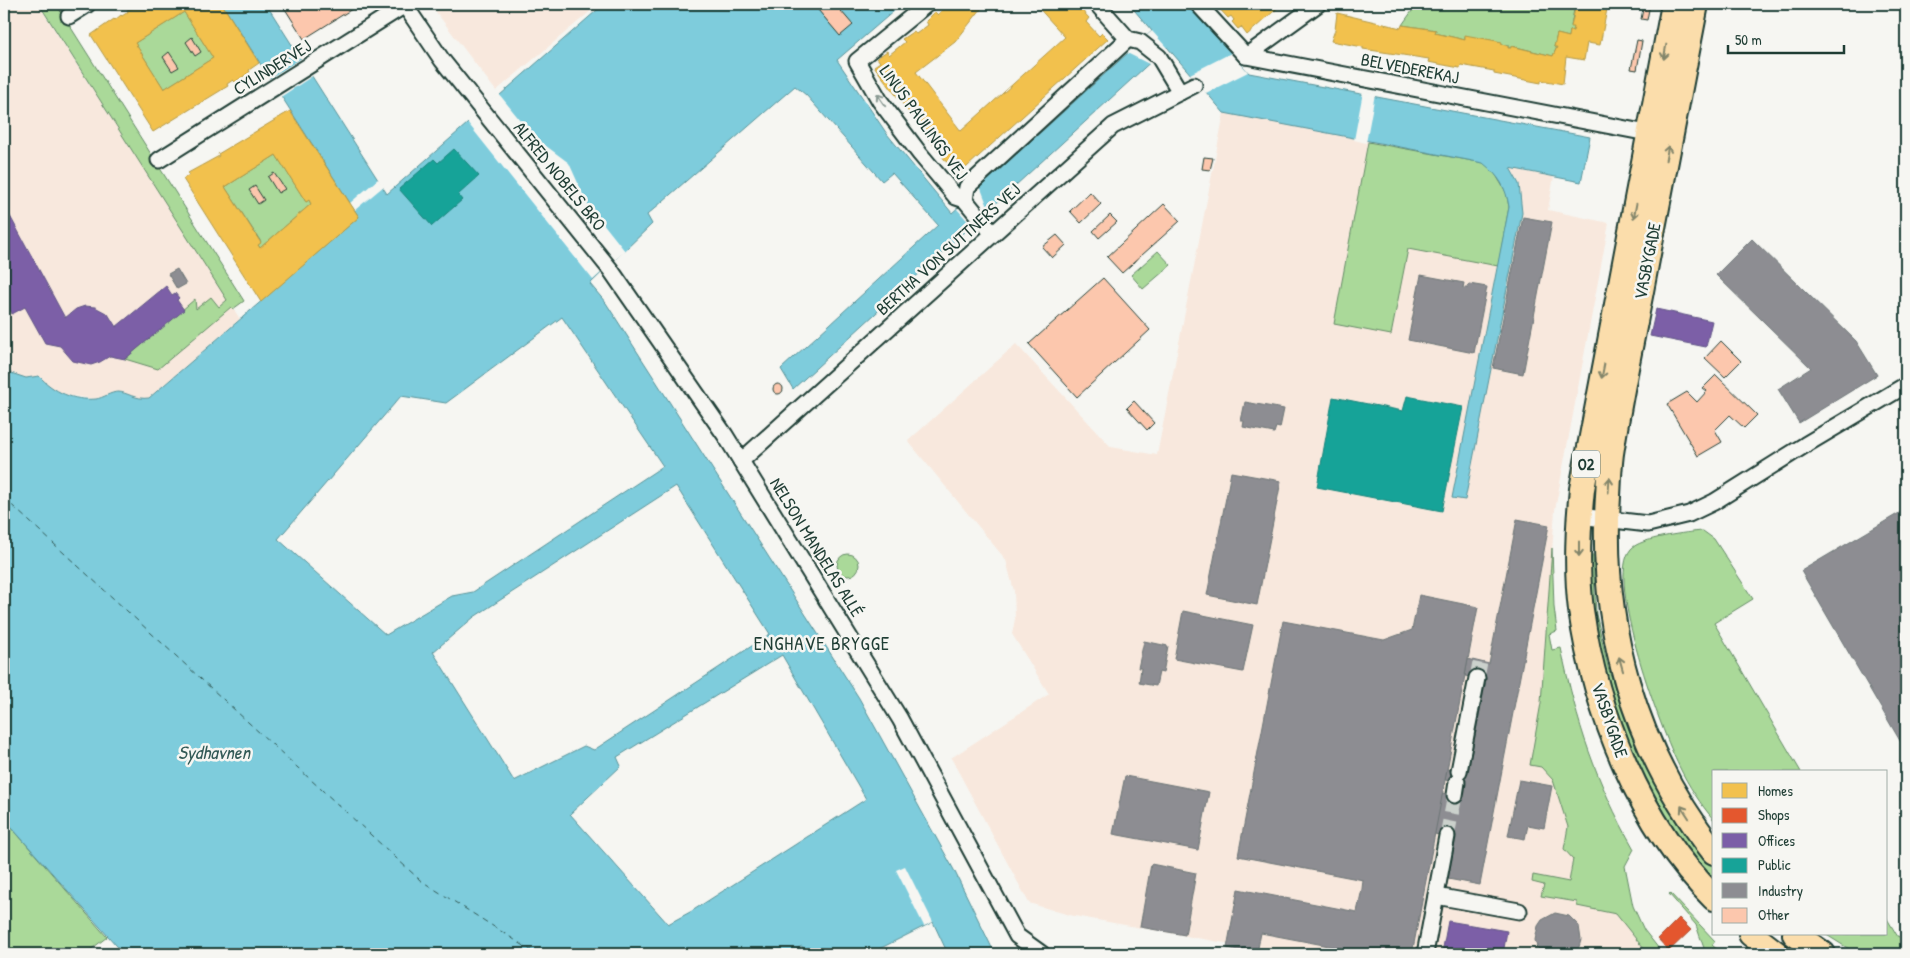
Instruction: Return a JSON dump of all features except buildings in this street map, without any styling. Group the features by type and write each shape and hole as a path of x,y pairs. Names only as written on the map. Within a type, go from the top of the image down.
{"main road":[{"name":"VASBYGADE","path":"1674,4 1589,442 1579,516 1581,608 1592,668 1609,724 1631,778 1660,828 1702,886 1712,896"},
{"name":"VASBYGADE","path":"1696,4 1611,449 1606,545 1609,596 1617,648 1632,702 1650,748 1669,788 1712,849"},
{"path":"1753,936 1777,954"}],"street":[{"path":"69,16 88,4"},
{"name":"LINUS PAULINGS VEJ","path":"927,4 857,61 880,101 909,139 956,197 965,200 993,234"},
{"path":"1097,4 1134,40 1159,57 1180,92"},
{"path":"1198,4 1246,56 1318,4"},
{"name":"CYLINDERVEJ","path":"159,160 404,5"},
{"name":"ALFRED NOBELS BRO","path":"404,5 442,60 608,267"},
{"name":"LINUS PAULINGS VEJ","path":"965,200 967,187 1134,40"},
{"name":"BELVEDEREKAJ","path":"1246,56 1637,131"},
{"name":"BERTHA VON SUTTNERS VEJ","path":"741,460 1113,126 1194,85"},
{"name":"NELSON MANDELAS ALLÉ","path":"608,267 653,329 741,460 900,719 1006,918 1017,936 1032,952"},
{"path":"1579,516 1648,524 1689,514 1714,502 1906,385"},
{"path":"1457,783 1477,678"},
{"path":"1425,954 1447,836"},
{"path":"1436,896 1519,911"}],"shaded area":[{"path":"4,4 38,4 240,319 149,398 133,398 119,392 95,399 65,395 49,387 39,377 26,378 8,372 4,363"},
{"path":"430,4 599,4 496,91"},
{"path":"1224,113 1554,176 1548,210 1609,223 1555,510 1541,703 1551,772 1575,843 1610,906 1648,954 1287,954 1069,915 1029,903 951,758 1049,694 1012,634 1015,619 1014,591 1006,560 908,441 1016,344 1111,447 1157,455"}],"green space":[{"path":"39,4 56,4 244,301 233,309 231,307 158,369 125,359 195,299 196,309 211,297 219,307 227,300"},
{"path":"1417,4 1575,4 1571,26 1574,27 1573,31 1570,31 1569,37 1557,34 1554,47 1557,47 1553,56 1512,46 1508,48 1508,45 1501,44 1501,42 1465,36 1465,40 1435,33 1436,30 1402,25"},
{"path":"184,12 213,58 164,89 135,43"},
{"path":"1368,142 1484,163 1494,172 1506,192 1509,207 1498,266 1408,249 1391,335 1334,324"},
{"path":"276,155 306,202 309,200 311,204 260,248 258,245 261,242 225,187"},
{"path":"1158,251 1171,265 1143,289 1131,275"},
{"path":"1703,531 1714,539 1753,599 1714,623 1800,770 1712,770 1712,817 1686,780 1679,766 1649,691 1638,656 1625,591 1625,566 1631,549 1644,542 1676,534"},
{"path":"1552,548 1554,607 1557,631 1549,634 1552,650 1561,648 1574,702 1589,751 1608,799 1634,849 1625,866 1633,906 1644,930 1663,954 1648,954 1616,914 1577,906 1577,902 1541,896 1544,885 1532,882 1533,875 1569,882 1573,859 1564,849 1568,827 1553,780 1541,767 1530,765 1541,703"},
{"path":"848,554 858,561 859,565 852,575 848,576 838,569 837,565 844,555"},
{"path":"1588,555 1593,555 1596,614 1608,667 1616,691 1638,744 1712,864 1712,884 1654,804 1622,735 1594,634"},
{"path":"4,819 107,937 85,954 4,954"},
{"path":"1670,893 1715,941 1712,945 1720,952 1723,949 1729,954 1706,954 1696,925"},
{"path":"1888,920 1898,937 1906,932 1906,954 1857,954 1828,936 1888,936"}],"water":[{"name":"Sydhavnen","path":"222,4 266,4 387,194 604,4 902,4 837,60 887,134 952,213 1152,31 1129,4 1187,4 1249,73 1590,137 1581,182 1510,168 1519,184 1522,213 1465,500 1452,498 1509,207 1501,182 1483,163 1224,113 1167,47 793,389 781,369 938,225 892,173 882,181 806,95 795,86 647,215 652,224 590,284 606,303 859,698 954,870 995,954 948,954 933,922 869,954 806,954 802,946 787,954 124,954 4,819 4,363 8,372 26,378 39,376 51,387 72,397 96,399 118,392 140,398 149,398 359,217","holes":["562,317 663,466 473,592 452,596 386,635 278,539 401,396 446,403","676,486 770,634 594,750 584,746 514,781 433,652 474,617","782,655 866,799 692,911 668,924 570,814 621,766 617,757"]}],"pier":[{"path":"1152,31 1168,49 1151,65 1127,53"},
{"path":"1231,53 1248,72 1206,93 1190,74"},
{"path":"303,57 314,75 279,98 267,80"},
{"path":"1363,92 1375,94 1366,143 1354,140"},
{"path":"499,94 534,137 569,163 587,203 625,251 593,280 467,122"},
{"path":"378,179 384,186 355,210 350,203"},
{"path":"980,186 990,212 973,227 957,209"},
{"path":"905,866 933,922 924,926 896,870"}],"ferry route":[{"path":"4,498 420,880 537,954"}],"tunnel":[{"path":"1477,678 1480,662"},
{"path":"1447,836 1455,795"}],"district":[{"name":"ENGHAVE BRYGGE","path":"822,643"}]}
